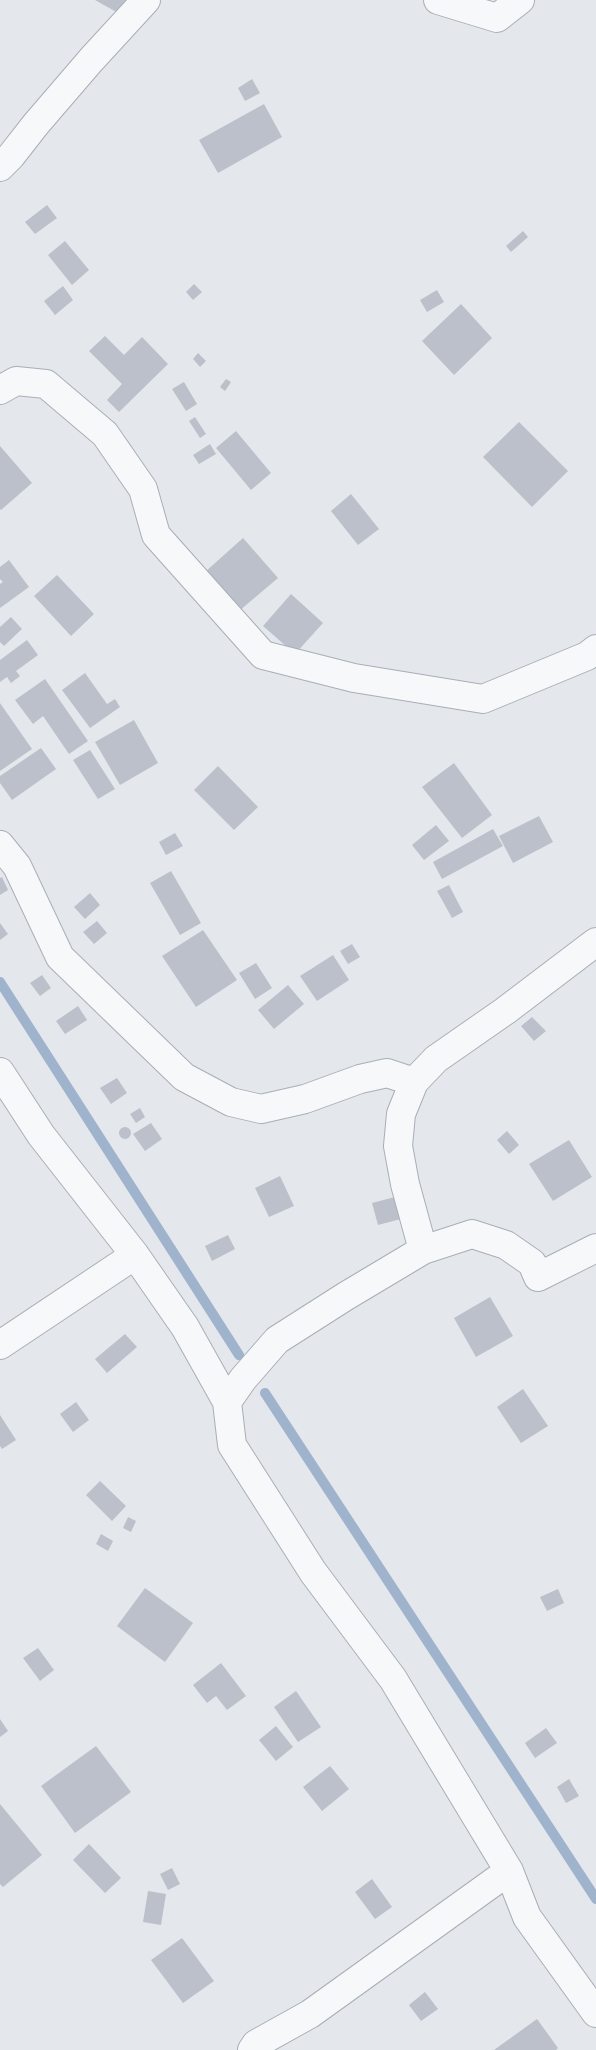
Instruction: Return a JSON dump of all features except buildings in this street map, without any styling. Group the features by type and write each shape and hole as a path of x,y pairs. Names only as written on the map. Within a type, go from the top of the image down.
{"street":[{"path":"0,167 91,60 146,0"},
{"path":"438,0 497,18 520,0"},
{"path":"0,390 16,381 46,384 105,434 143,489 156,535 263,655 354,678 483,699 586,656 596,649"},
{"path":"0,845 17,866 60,957 184,1078 231,1102 261,1109 306,1099 360,1079 387,1072 414,1082"},
{"path":"423,1250 404,1184 398,1146 401,1114 414,1082 436,1059 505,1011 596,942"},
{"path":"0,1072 41,1135 135,1255 185,1327 227,1402 232,1445 313,1572 393,1680 509,1871 527,1917 596,2012"},
{"path":"227,1402 243,1379 277,1340 423,1250 472,1234 506,1245 532,1263 538,1277 596,1248"},
{"path":"0,1345 135,1255"},
{"path":"252,2050 256,2044 317,2009 509,1871"}],"waterway":[{"path":"0,982 239,1355"},
{"path":"265,1393 596,1899"}]}
